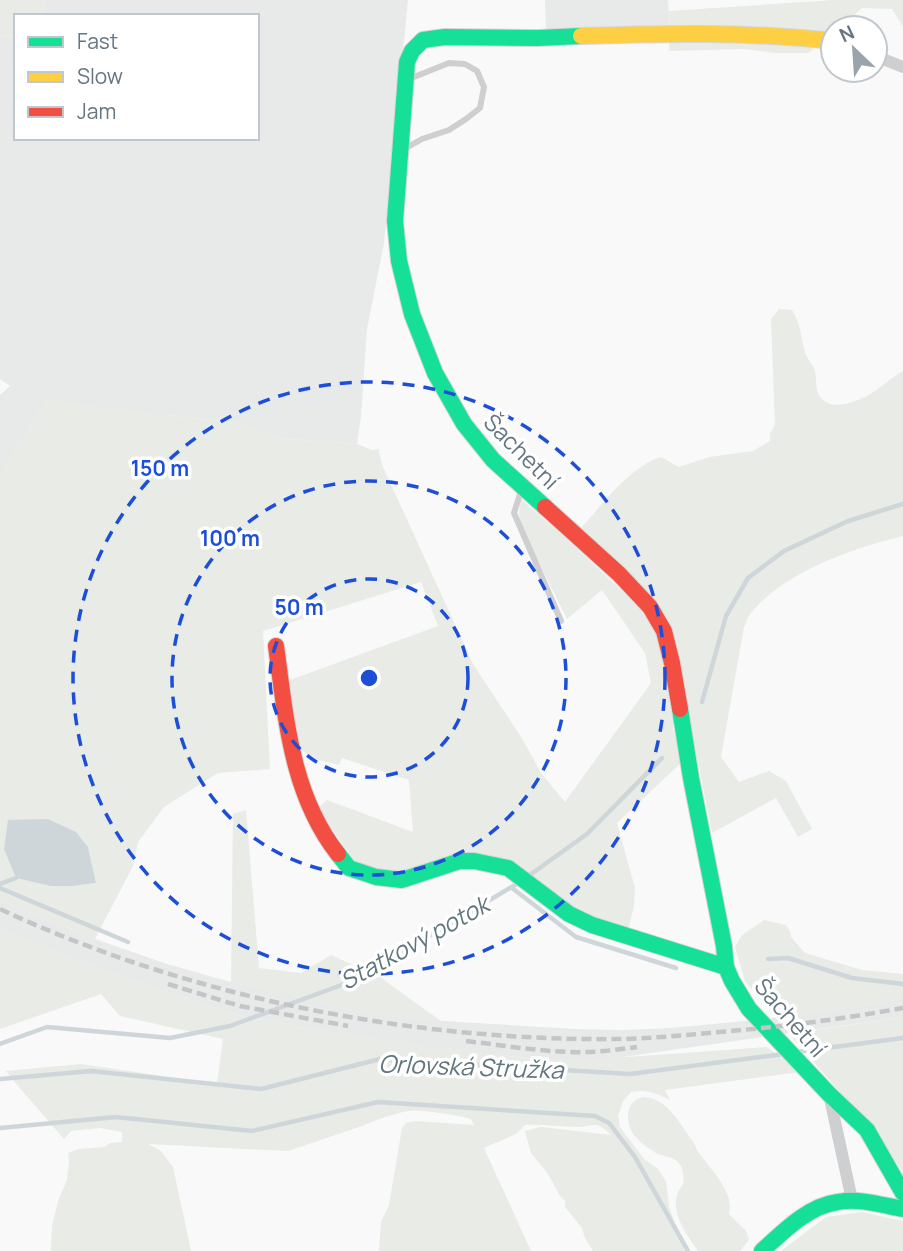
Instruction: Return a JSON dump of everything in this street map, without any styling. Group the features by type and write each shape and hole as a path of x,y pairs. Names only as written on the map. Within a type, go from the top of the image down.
{"street":[{"name":"Šachetní","path":"819,40 671,33 538,38 445,37 422,40 407,62 395,221 399,261 412,314 435,373 464,424 493,460 627,582 650,607 664,631 726,967 739,994 829,1094 867,1130 903,1193"},
{"name":"Šachetní","path":"276,646 290,747 300,784 327,840 349,868 376,877 402,880 460,861 508,868 569,914 592,925 726,967"},
{"path":"829,1094 852,1200"},
{"path":"762,1251 781,1233 814,1210 840,1202 852,1200 903,1209"}],"lane":[{"path":"400,152 422,139 449,130 466,119 480,108 484,87 477,72 465,64 449,63 406,80"},
{"path":"522,486 514,513 561,621"}],"shaded area":[{"path":"0,0 46,0 41,14 14,14 14,36 0,37"},
{"path":"46,0 408,0 384,243 367,329 357,444 276,438 234,422 165,415 0,473 0,395 10,386 0,379 0,37 14,36 14,140 259,140 259,14 41,14"},
{"path":"545,0 668,0 670,28 546,32"},
{"path":"834,0 903,0 903,27 892,9 862,8 855,14 819,14 819,45 808,53 744,49 669,51 669,11"},
{"path":"779,309 792,310 795,315 806,355 815,371 818,393 827,403 840,405 861,399 903,371 903,536 863,547 800,574 765,598 750,615 744,627 721,757 739,782 769,771 786,781 812,829 798,837 776,798 712,833 678,659 624,569 581,528 617,487 649,462 661,457 679,467 709,457 753,451 770,441 775,424 771,319"},
{"path":"45,399 234,422 276,438 357,444 372,450 379,449 383,467 473,664 523,740 541,773 565,802 651,683 645,653 602,590 567,619 521,523 519,514 522,500 621,590 641,611 659,639 673,729 682,762 617,823 635,888 628,930 571,910 510,866 378,871 356,862 317,809 327,800 413,832 409,780 342,758 339,765 315,759 298,748 290,715 290,680 438,626 421,582 263,631 270,769 218,773 164,807 138,842 133,866 95,939 0,900 0,473","holes":["76,832 88,847 96,883 55,885 16,878"]},
{"path":"246,810 259,968 301,973 331,955 380,977 445,1024 356,1012 231,982 233,814"},
{"path":"48,819 76,832 88,847 96,883 51,886 16,878 4,849 8,820"},
{"path":"0,900 95,939 167,964 231,982 336,1005 428,1020 575,1029 670,1028 767,1019 903,999 903,1017 609,1059 571,1061 515,1057 420,1045 326,1032 238,1015 159,990 0,930"},
{"path":"764,920 786,925 791,937 805,953 862,970 903,974 903,999 775,1018 745,981 735,947 742,935"},
{"path":"0,930 85,964 238,1015 326,1032 515,1057 571,1061 767,1047 800,1072 665,1090 670,1100 651,1092 631,1092 623,1101 618,1116 620,1127 644,1159 657,1168 666,1181 669,1207 685,1251 593,1251 582,1228 565,1207 565,1201 548,1174 531,1153 525,1131 541,1127 611,1135 596,1125 525,1125 516,1134 484,1148 531,1251 379,1251 381,1222 389,1205 402,1128 406,1123 415,1121 474,1125 471,1119 440,1113 406,1111 288,1151 148,1144 160,1150 173,1167 191,1251 51,1251 52,1226 67,1180 68,1153 122,1142 122,1132 100,1128 71,1131 64,1139 6,1071 81,1064 217,1084 223,1039 120,1016 101,994 0,1029"},
{"path":"903,1017 903,1172 872,1128 789,1034"},
{"path":"644,1097 660,1102 673,1114 725,1189 730,1206 729,1214 746,1231 749,1240 740,1251 698,1251 688,1235 676,1209 678,1191 684,1183 681,1167 675,1160 644,1145 630,1127 630,1106"},
{"path":"862,1212 903,1221 903,1251 781,1251 826,1217"}],"waterway":[{"name":"Statkový potok","path":"702,702 726,616 748,578 784,551 848,521 903,504"},
{"name":"Statkový potok","path":"527,877 587,834 662,758"},
{"path":"0,884 16,878"},
{"name":"Statkový potok","path":"0,1044 47,1027 170,1038 230,1026 358,979 520,882"},
{"path":"0,888 128,942"},
{"path":"512,888 576,937 676,968"},
{"path":"768,959 788,958 852,978 903,984"},
{"name":"Orlovská Stružka","path":"796,1052 903,1038"},
{"name":"Orlovská Stružka","path":"0,1079 91,1071 261,1089 380,1059 630,1074 784,1054"},
{"path":"0,1128 116,1117 252,1131 378,1102 595,1116 609,1123 635,1157 688,1251"}],"railway":[{"path":"0,909 73,940 148,967 226,990 305,1009 385,1023 465,1032 545,1038 648,1038 788,1025 903,1008"},
{"path":"168,984 240,1006 348,1026"},
{"path":"466,1041 571,1052 637,1047"}],"traffic: fast":[{"path":"545,507 493,460 464,424 435,373 412,314 399,261 395,221 407,62 412,51 423,40 445,37 581,36"},
{"path":"680,709 726,967 732,981 749,1009 867,1130 903,1193"},
{"path":"338,854 349,868 376,877 402,880 460,861 508,868 569,914 592,925 726,967"},
{"path":"762,1251 797,1220 827,1204 871,1202 903,1209"}],"traffic: slow":[{"path":"581,36 707,34 819,40"}],"traffic: jam":[{"path":"545,507 619,574 650,607 664,631 680,709"},
{"path":"276,646 288,728 300,781 322,831 338,854"}]}
